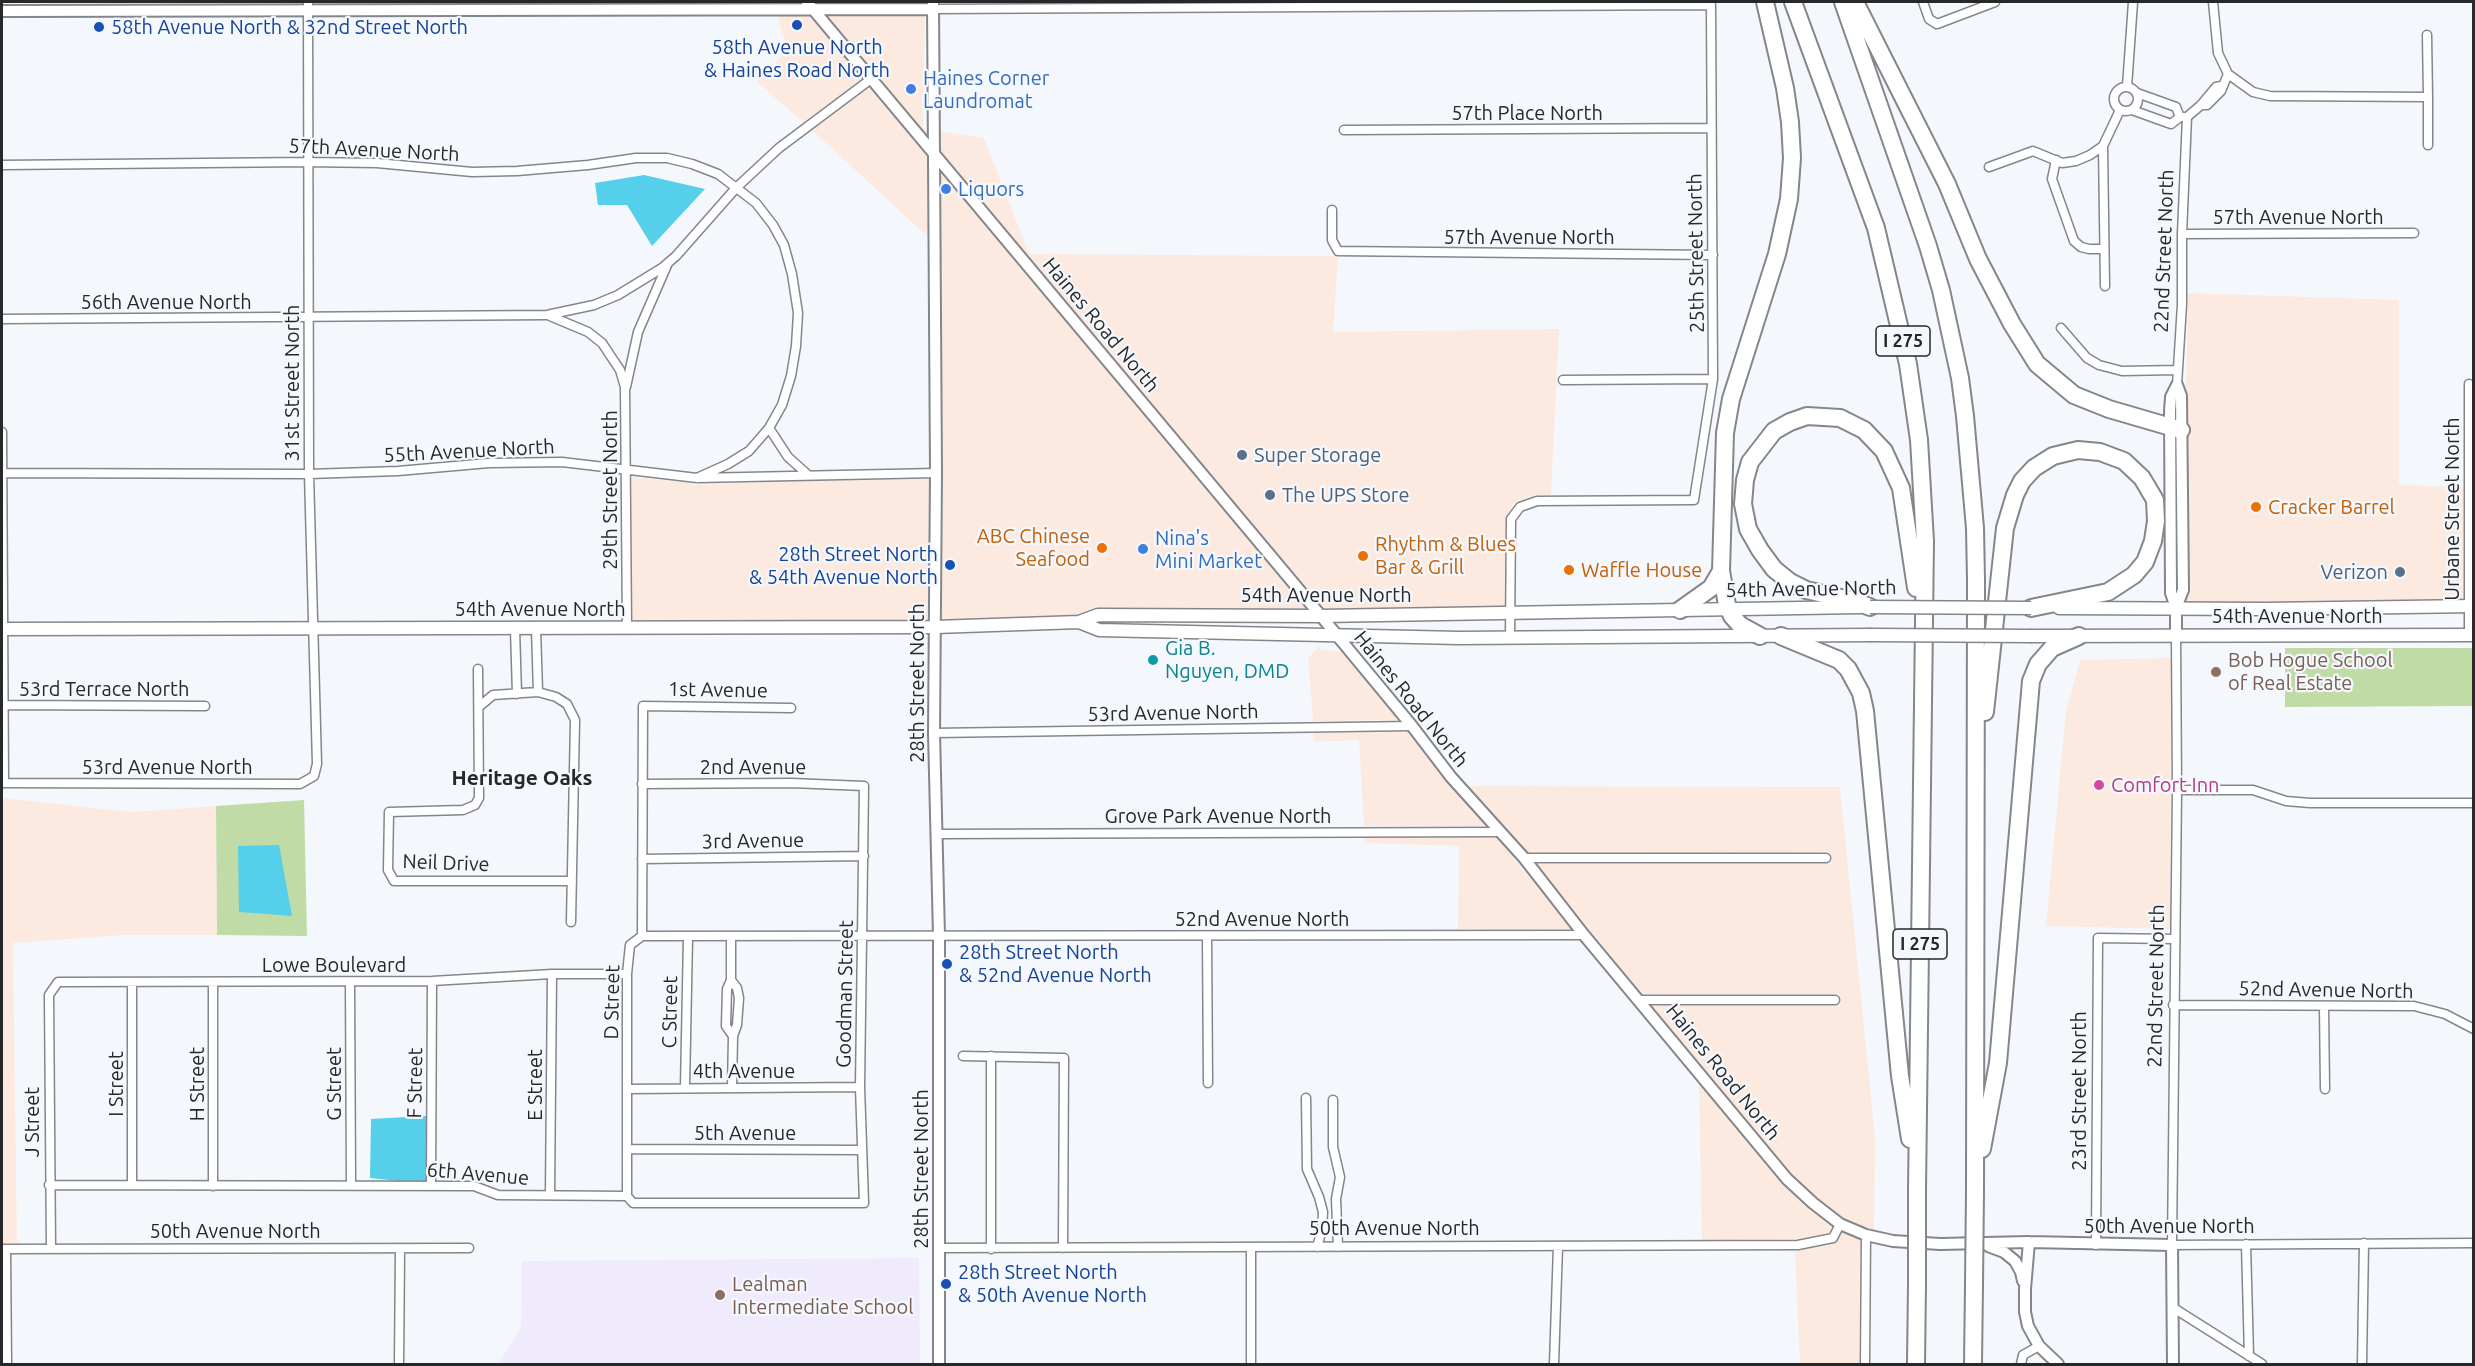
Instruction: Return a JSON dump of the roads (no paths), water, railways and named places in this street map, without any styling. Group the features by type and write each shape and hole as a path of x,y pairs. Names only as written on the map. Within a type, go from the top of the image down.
{"highway":[{"path":"1760,636 1740,626 1729,610 1721,571 1725,433 1731,399 1777,254 1789,199 1792,158 1790,122 1785,88 1765,2"},
{"name":"I 275","path":"1793,2 1876,228 1908,364 1918,440 1925,541 1917,1365"},
{"name":"I 275","path":"1843,2 1928,246 1941,290 1959,378 1975,528 1973,1365"},
{"path":"1855,2 1947,184 1978,259 2037,364 2074,395 2109,410 2142,417 2176,429"},
{"path":"2142,417 2157,417 2170,411"},
{"path":"1870,607 1806,590 1790,582 1774,569 1748,529 1743,504 1745,480 1750,462 1774,431 1790,422 1807,417 1824,416 1851,423 1875,439 1894,468 1900,488 1916,584 1924,697"},
{"path":"1974,818 1998,582 2005,528 2014,495 2022,481 2034,468 2053,456 2078,450 2100,452 2124,461 2142,478 2155,500 2156,521 2153,541 2145,562 2134,575 2108,592 2031,608"},
{"path":"1680,610 1711,588 1721,571"},
{"path":"1781,636 1839,660 1848,669 1861,693 1865,711 1900,1076 1917,1190"},
{"path":"1975,1191 1998,1063 2031,681 2038,664 2052,648 2079,636"}],"main road":[{"name":"54th Avenue North","path":"2,629 935,627 1079,622 1098,615 1321,616 1870,607 2471,606"},
{"name":"54th Avenue North","path":"1079,622 1099,630 1510,638 1870,635 2471,635"}],"street":[{"path":"1923,2 1929,19 1937,24 1995,2"},
{"path":"2127,87 2133,2"},
{"path":"2213,2 2218,53 2228,74 2253,92 2270,96 2428,97"},
{"name":"28th Street North","path":"933,5 936,473 934,734 939,936 939,1365"},
{"path":"2,11 134,6 1154,5"},
{"name":"25th Street North","path":"1154,5 1711,5 1713,379 1694,500 1537,501 1520,507 1511,519 1510,612"},
{"name":"31st Street North","path":"308,6 309,474 317,764"},
{"name":"Haines Road North","path":"811,6 1321,616 1451,777 1524,858 1584,935 1787,1179 1840,1224 1866,1235"},
{"path":"2427,35 2428,145"},
{"path":"2120,110 2132,110 2171,124 2201,105 2216,87 2221,86 2228,74"},
{"path":"547,315 594,305 618,295 668,262 736,188 779,148 871,79"},
{"path":"2120,110 2115,104 2115,96 2120,89 2127,87 2176,107 2184,117"},
{"path":"2132,110 2138,101 2137,93"},
{"path":"2105,286 2103,146 2120,110"},
{"name":"22nd Street North","path":"2173,1365 2176,608 2183,590 2176,429 2181,396 2177,386 2177,370 2182,304 2184,117"},
{"name":"57th Place North","path":"1344,130 1710,128"},
{"path":"1989,167 2033,151 2062,163 2076,161 2090,156 2103,146"},
{"name":"57th Avenue North","path":"2,165 307,162 377,163 472,171 517,171 636,158 667,158 718,174 756,202 784,245 792,274 798,313 796,346 791,376 782,405 769,428 749,451 728,464 697,478"},
{"path":"2055,160 2052,179 2074,241 2081,247 2104,249"},
{"name":"57th Avenue North","path":"1332,210 1334,248 1344,252 1713,255"},
{"name":"57th Avenue North","path":"2182,234 2414,233"},
{"name":"29th Street North","path":"627,628 626,387 638,332 668,262"},
{"name":"56th Avenue North","path":"2,319 309,319 547,315"},
{"name":"29th Street North","path":"547,315 571,323 602,343 620,370 626,387"},
{"path":"2061,328 2087,358 2099,365 2122,371 2177,370"},
{"path":"1563,380 1713,379"},
{"name":"Urbane Street North","path":"2469,384 2471,635"},
{"name":"22nd Street North","path":"2176,429 2170,411 2171,397 2177,386"},
{"path":"769,428 788,457 807,474"},
{"path":"2,432 4,705"},
{"name":"55th Avenue North","path":"2,473 309,474 398,471 500,463 562,462 697,478 936,473"},
{"path":"1510,612 1510,638"},
{"path":"515,628 517,694"},
{"path":"536,628 538,692"},
{"name":"Neil Drive","path":"478,669 479,798 475,805 463,810 389,812 388,870 394,881 572,881"},
{"path":"480,706 493,695 538,692 556,697 567,704 575,720 571,922"},
{"name":"53rd Avenue North","path":"4,705 4,783 300,784 314,776 317,764"},
{"name":"53rd Terrace North","path":"4,705 205,706"},
{"name":"1st Avenue","path":"643,706 791,708"},
{"name":"D Street","path":"627,1196 627,974 630,945 642,936 643,706"},
{"name":"53rd Avenue North","path":"934,734 1412,726"},
{"name":"2nd Avenue","path":"642,784 791,783 864,786"},
{"name":"Goodman Street","path":"864,786 860,1087 864,1203"},
{"path":"2177,790 2253,790 2286,801 2474,803"},
{"name":"Grove Park Avenue North","path":"936,834 1499,832"},
{"name":"3rd Avenue","path":"642,860 864,856"},
{"path":"1524,858 1826,858"},
{"name":"52nd Avenue North","path":"939,936 1584,935"},
{"path":"642,936 939,936"},
{"path":"1207,936 1208,1083"},
{"name":"C Street","path":"685,1088 688,937"},
{"path":"731,937 731,980 737,988 739,998 737,1026 733,1036 732,1088"},
{"name":"23rd Street North","path":"2096,1245 2098,938 2175,939"},
{"name":"Lowe Boulevard","path":"49,995 58,982 432,981 552,974 627,974"},
{"name":"E Street","path":"550,1195 552,974"},
{"name":"F Street","path":"431,1185 432,981"},
{"name":"H Street","path":"213,982 213,1186"},
{"name":"G Street","path":"350,982 351,1185"},
{"name":"I Street","path":"132,983 132,1185"},
{"name":"J Street","path":"49,995 51,1249"},
{"path":"1640,1000 1835,1000"},
{"name":"52nd Avenue North","path":"2173,1005 2414,1006 2445,1014 2474,1029"},
{"path":"2324,1006 2325,1089"},
{"path":"963,1056 1064,1058 1063,1248"},
{"path":"991,1056 991,1249"},
{"name":"4th Avenue","path":"628,1089 860,1087"},
{"path":"1306,1098 1307,1169 1323,1212 1322,1230 1317,1247"},
{"path":"1333,1100 1333,1147 1340,1177 1336,1200 1338,1247"},
{"name":"5th Avenue","path":"628,1149 862,1150"},
{"name":"6th Avenue","path":"49,1185 431,1185 474,1186 498,1195 627,1196 633,1203 864,1203"},
{"name":"50th Avenue North","path":"939,1248 1798,1245 1833,1238 1840,1224"},
{"path":"1864,1365 1866,1235"},
{"name":"50th Avenue North","path":"1866,1235 1893,1241 2096,1245 2474,1243"},
{"path":"2025,1289 2029,1242"},
{"path":"1976,1243 1994,1248 2015,1261 2021,1272 2025,1289 2028,1326 2039,1346 2058,1365"},
{"path":"2362,1365 2364,1243"},
{"path":"2246,1244 2249,1356"},
{"path":"1554,1365 1558,1246"},
{"path":"1251,1247 1251,1365"},
{"name":"50th Avenue North","path":"4,1249 400,1250 469,1248"},
{"path":"4,1249 7,1365"},
{"path":"399,1365 400,1250"},
{"path":"2172,1307 2262,1365"},
{"path":"2022,1365 2023,1355 2039,1346"}],"water":[{"path":"644,175 705,189 652,246 627,205 598,205 595,183"},
{"path":"279,845 292,916 239,912 238,846"},
{"path":"426,1116 427,1184 370,1178 371,1119"}],"place":[{"name":"58th Avenue North & Haines Road North","path":"797,25"},
{"name":"58th Avenue North & 32nd Street North","path":"99,27"},
{"name":"Haines Corner Laundromat","path":"911,89"},
{"name":"Liquors","path":"946,189"},
{"name":"Super Storage","path":"1242,455"},
{"name":"The UPS Store","path":"1270,495"},
{"name":"Cracker Barrel","path":"2256,507"},
{"name":"ABC Chinese Seafood","path":"1102,548"},
{"name":"Nina's Mini Market","path":"1143,549"},
{"name":"Rhythm & Blues Bar & Grill","path":"1363,556"},
{"name":"28th Street North & 54th Avenue North","path":"950,565"},
{"name":"Waffle House","path":"1569,570"},
{"name":"Verizon","path":"2400,572"},
{"name":"Gia B. Nguyen, DMD","path":"1153,660"},
{"name":"Bob Hogue School of Real Estate","path":"2216,672"},
{"name":"Comfort Inn","path":"2099,785"},
{"name":"28th Street North & 52nd Avenue North","path":"947,964"},
{"name":"28th Street North & 50th Avenue North","path":"946,1284"},
{"name":"Lealman Intermediate School","path":"720,1295"}],"district":[{"name":"Heritage Oaks","path":"522,778"}]}
